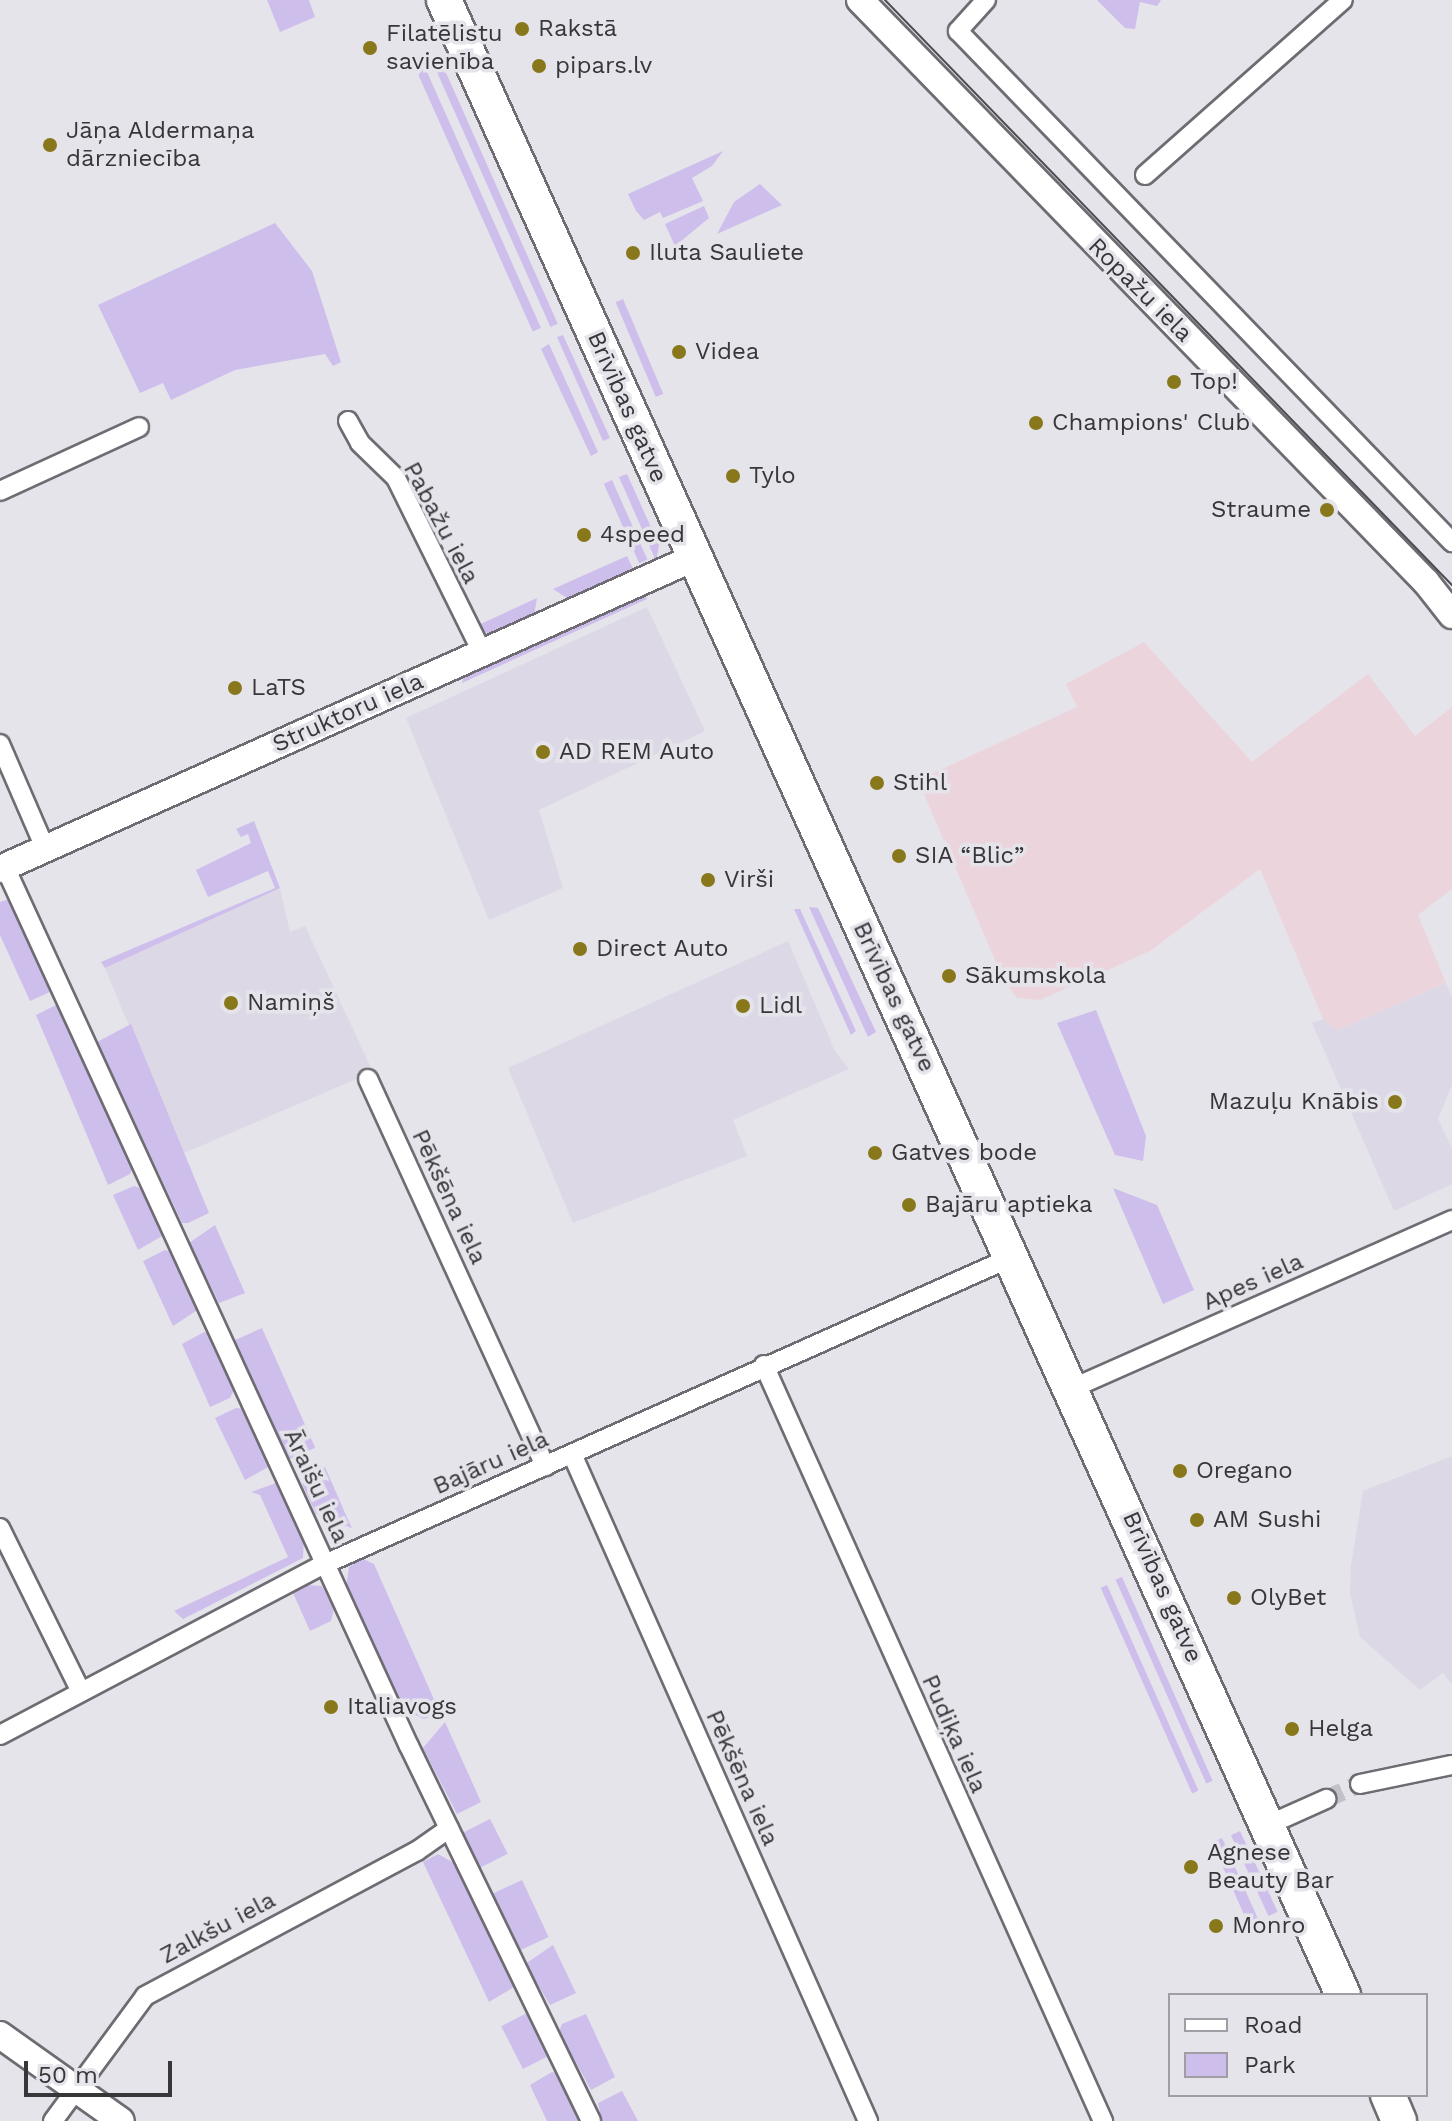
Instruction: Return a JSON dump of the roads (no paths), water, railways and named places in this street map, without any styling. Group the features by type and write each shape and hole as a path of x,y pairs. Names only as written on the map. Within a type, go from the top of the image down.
{"highway":[{"name":"Brīvības gatve","path":"444,0 1073,1388 1342,1993"},
{"path":"1389,2097 1399,2121"}],"street":[{"name":"Ropažu iela","path":"860,0 1426,582 1452,615"},
{"name":"Ropažu iela","path":"986,0 958,31 1452,542"},
{"path":"1145,175 1343,0"},
{"name":"Pabažu iela","path":"348,421 360,443 396,478 483,654"},
{"path":"0,491 139,427"},
{"name":"Struktoru iela","path":"2,868 696,557"},
{"path":"0,744 45,848"},
{"name":"Āraišu iela","path":"2,868 449,1829 591,2121"},
{"name":"Pēkšēna iela","path":"368,1079 545,1466"},
{"name":"Apes iela","path":"1073,1388 1452,1220"},
{"name":"Bajāru iela","path":"0,1735 80,1690 325,1564 764,1365 1012,1257"},
{"name":"Pudiķa iela","path":"764,1365 1103,2121"},
{"name":"Pēkšēna iela","path":"572,1454 868,2121"},
{"path":"0,1528 80,1690"},
{"path":"1360,1784 1452,1765"},
{"path":"1268,1825 1326,1799"},
{"name":"Zalkšu iela","path":"53,2121 145,1996 417,1851 449,1829"},
{"path":"0,2035 121,2121"}],"tunnel":[{"path":"1326,1799 1360,1784"}],"tram line":[{"path":"885,0 1452,585"}],"place":[{"name":"Rakstā","path":"522,29"},
{"name":"Filatēlistu savienība","path":"370,48"},
{"name":"pipars.lv","path":"539,66"},
{"name":"Jāņa Aldermaņa dārzniecība","path":"50,145"},
{"name":"Iluta Sauliete","path":"633,253"},
{"name":"Videa","path":"679,352"},
{"name":"Top!","path":"1174,382"},
{"name":"Champions' Club","path":"1036,423"},
{"name":"Tylo","path":"733,476"},
{"name":"Straume","path":"1327,510"},
{"name":"4speed","path":"584,535"},
{"name":"LaTS","path":"235,688"},
{"name":"AD REM Auto","path":"543,752"},
{"name":"Stihl","path":"877,783"},
{"name":"SIA “Blic”","path":"899,856"},
{"name":"Virši","path":"708,880"},
{"name":"Direct Auto","path":"580,949"},
{"name":"Sākumskola","path":"949,976"},
{"name":"Namiņš","path":"231,1003"},
{"name":"Lidl","path":"743,1006"},
{"name":"Mazuļu Knābis","path":"1395,1102"},
{"name":"Gatves bode","path":"875,1153"},
{"name":"Bajāru aptieka","path":"909,1205"},
{"name":"Oregano","path":"1180,1471"},
{"name":"AM Sushi","path":"1197,1520"},
{"name":"OlyBet","path":"1234,1598"},
{"name":"Italiavogs","path":"331,1707"},
{"name":"Helga","path":"1292,1729"},
{"name":"Agnese Beauty Bar","path":"1191,1867"},
{"name":"Monro","path":"1216,1926"}]}
